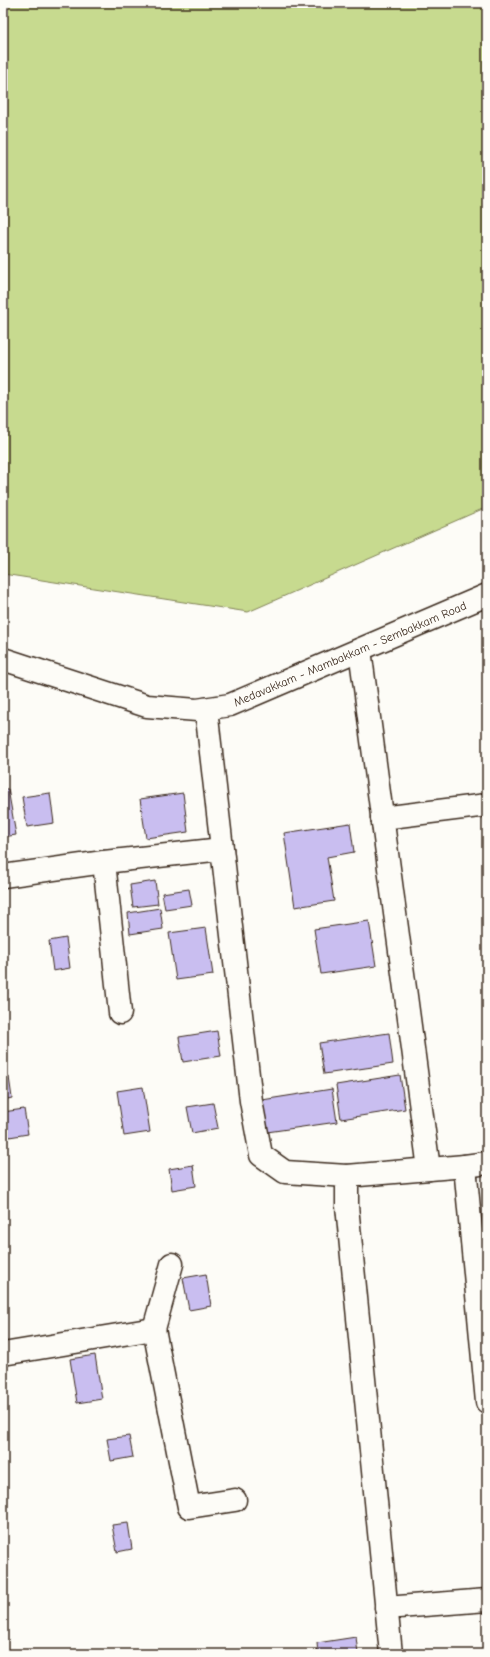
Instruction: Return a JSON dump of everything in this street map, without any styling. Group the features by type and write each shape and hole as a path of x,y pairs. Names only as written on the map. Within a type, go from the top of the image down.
{"street":[{"name":"Medavakkam - Mambakkam - Sembakkam Road","path":"3,659 147,706 197,710 230,706 487,595"},
{"path":"360,650 429,1169"},
{"path":"206,709 251,1100 261,1155 285,1172 347,1176 487,1163"},
{"path":"382,818 487,805"},
{"path":"3,876 104,862 222,849"},
{"path":"104,862 120,1013"},
{"path":"465,1166 487,1402"},
{"path":"347,1176 348,1214 391,1654"},
{"path":"172,1264 154,1330 189,1507 235,1500"},
{"path":"3,1354 154,1330"},
{"path":"386,1608 487,1600"}],"green space":[{"path":"3,3 487,3 487,507 248,612 3,574"}],"building":[{"path":"3,789 8,789 16,835 3,837"},
{"path":"50,793 54,823 27,827 22,797"},
{"path":"183,793 188,832 146,838 140,799"},
{"path":"350,823 354,852 327,857 334,901 295,907 284,833"},
{"path":"155,881 158,904 133,907 130,885"},
{"path":"189,889 192,905 165,909 162,893"},
{"path":"160,908 163,929 130,934 128,913"},
{"path":"369,921 376,966 321,974 314,929"},
{"path":"206,928 213,975 176,980 169,933"},
{"path":"66,938 70,968 53,971 49,941"},
{"path":"3,970 7,994 3,994"},
{"path":"217,1031 221,1056 183,1062 179,1037"},
{"path":"389,1033 393,1064 324,1074 319,1043"},
{"path":"400,1075 405,1109 341,1119 336,1085"},
{"path":"9,1077 12,1098 3,1100 3,1078"},
{"path":"143,1087 150,1132 124,1136 117,1091"},
{"path":"332,1089 337,1122 267,1132 262,1100"},
{"path":"213,1103 218,1128 192,1133 187,1107"},
{"path":"24,1109 28,1134 3,1138 3,1112"},
{"path":"193,1165 196,1186 172,1190 169,1169"},
{"path":"206,1274 211,1306 189,1310 183,1278"},
{"path":"95,1355 102,1399 77,1403 70,1359"},
{"path":"129,1436 133,1457 111,1461 107,1439"},
{"path":"128,1523 132,1549 117,1552 112,1525"},
{"path":"356,1637 358,1654 318,1654 317,1643"}]}
